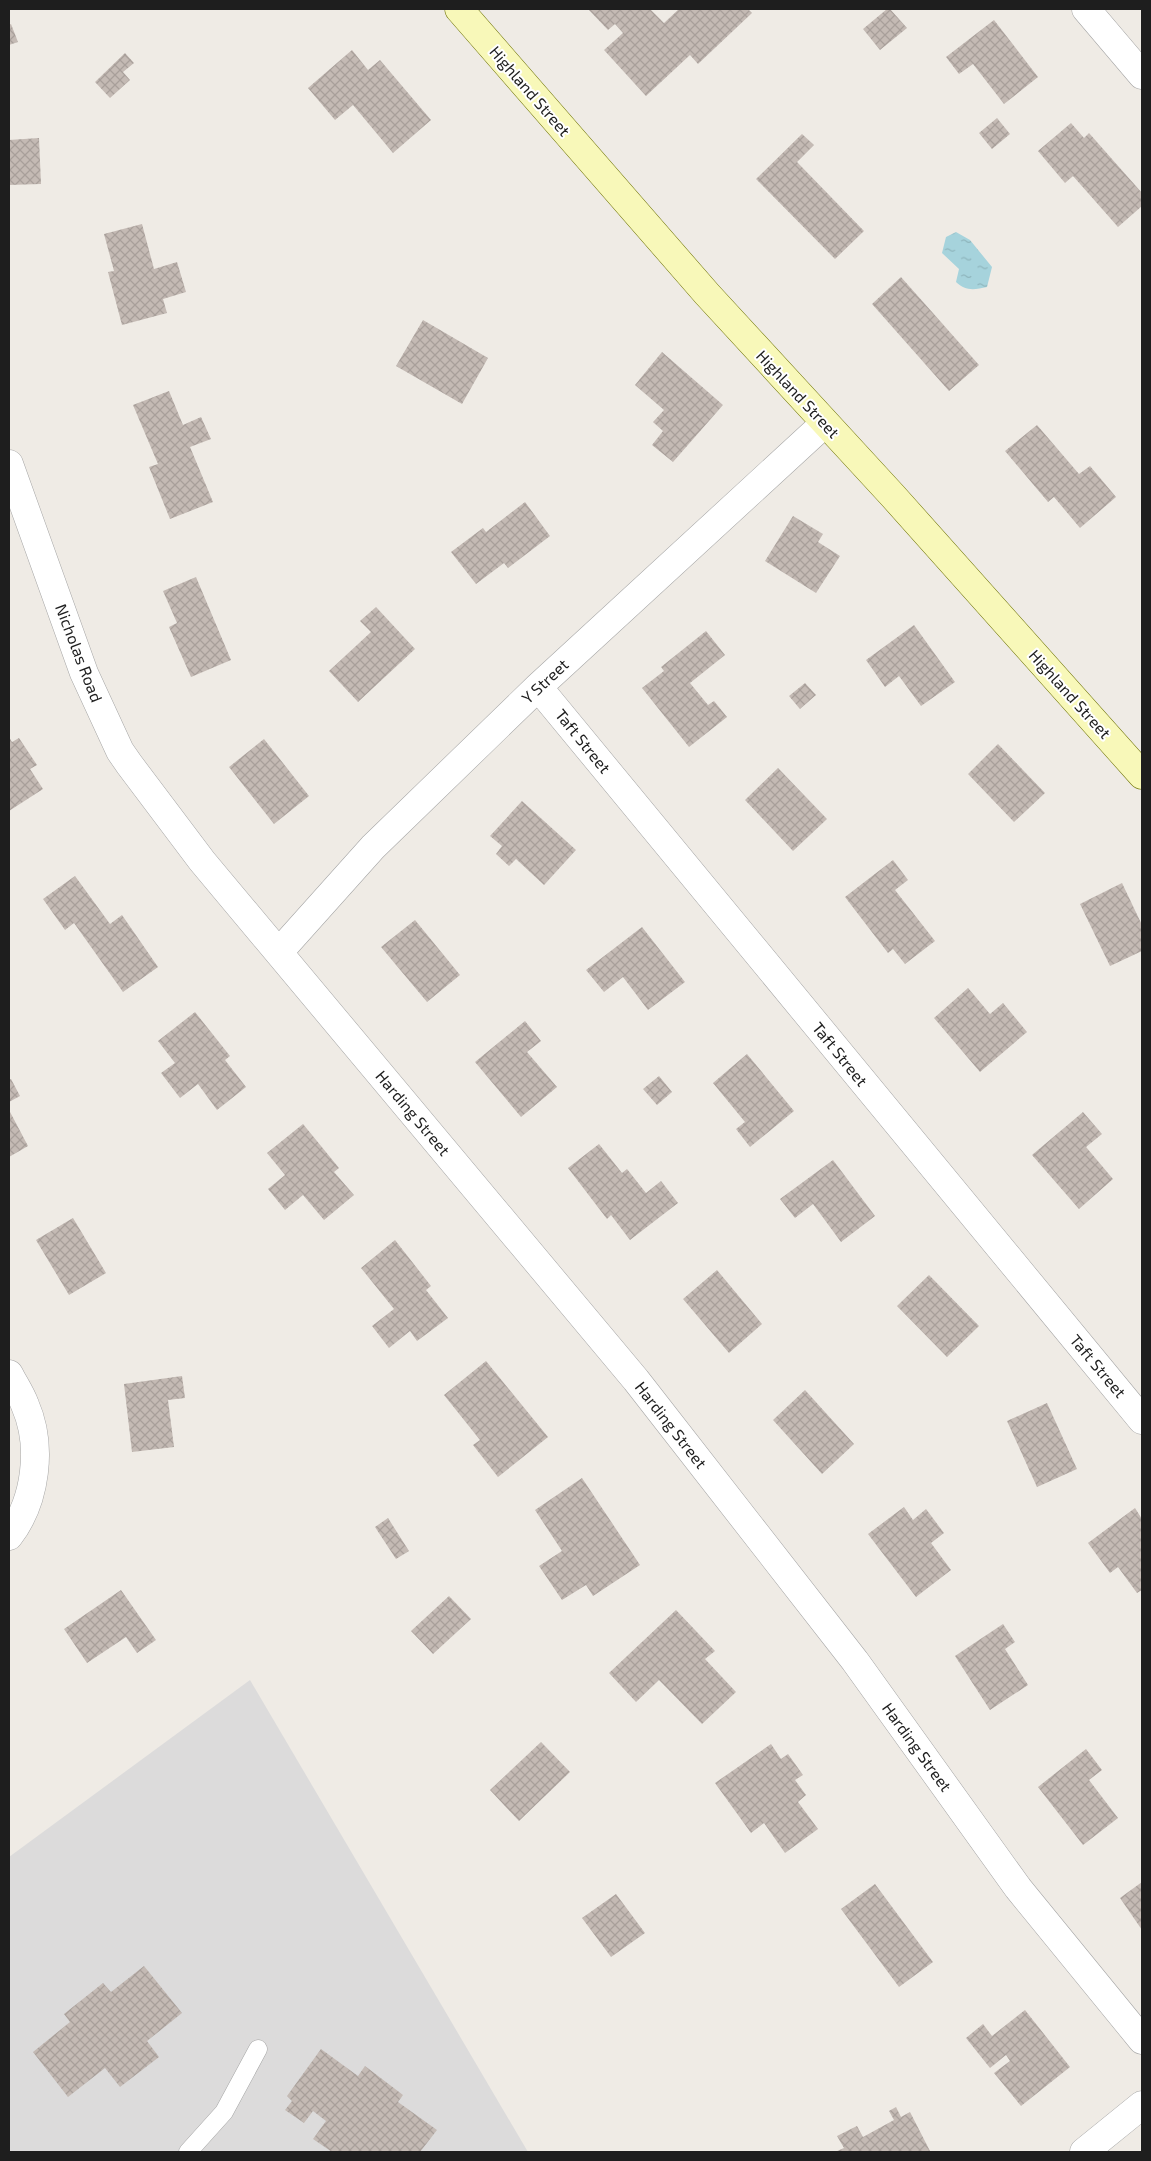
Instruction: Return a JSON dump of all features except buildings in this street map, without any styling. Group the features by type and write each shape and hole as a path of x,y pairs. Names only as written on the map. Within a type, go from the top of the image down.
{"street":[{"name":"Highland Street","path":"459,9 706,294 826,423 1142,776"},
{"path":"1086,9 1142,75"},
{"name":"Y Street","path":"279,952 373,848 538,687 826,423"},
{"name":"Nicholas Road","path":"9,464 84,673 120,751 177,828"},
{"name":"Taft Street","path":"538,687 1142,1420"},
{"name":"Harding Street","path":"177,828 636,1380 855,1661 1018,1888 1142,2040"},
{"path":"9,1374 26,1406 35,1446 33,1485 19,1524 9,1536"},
{"path":"1084,2152 1142,2105"}],"lane":[{"path":"188,2152 224,2112 258,2048"}],"shaded area":[{"path":"250,1680 528,2152 9,2152 9,1857"}],"water":[{"path":"956,232 970,240 992,267 987,287 970,289 956,282 959,269 942,253 946,237"}]}
